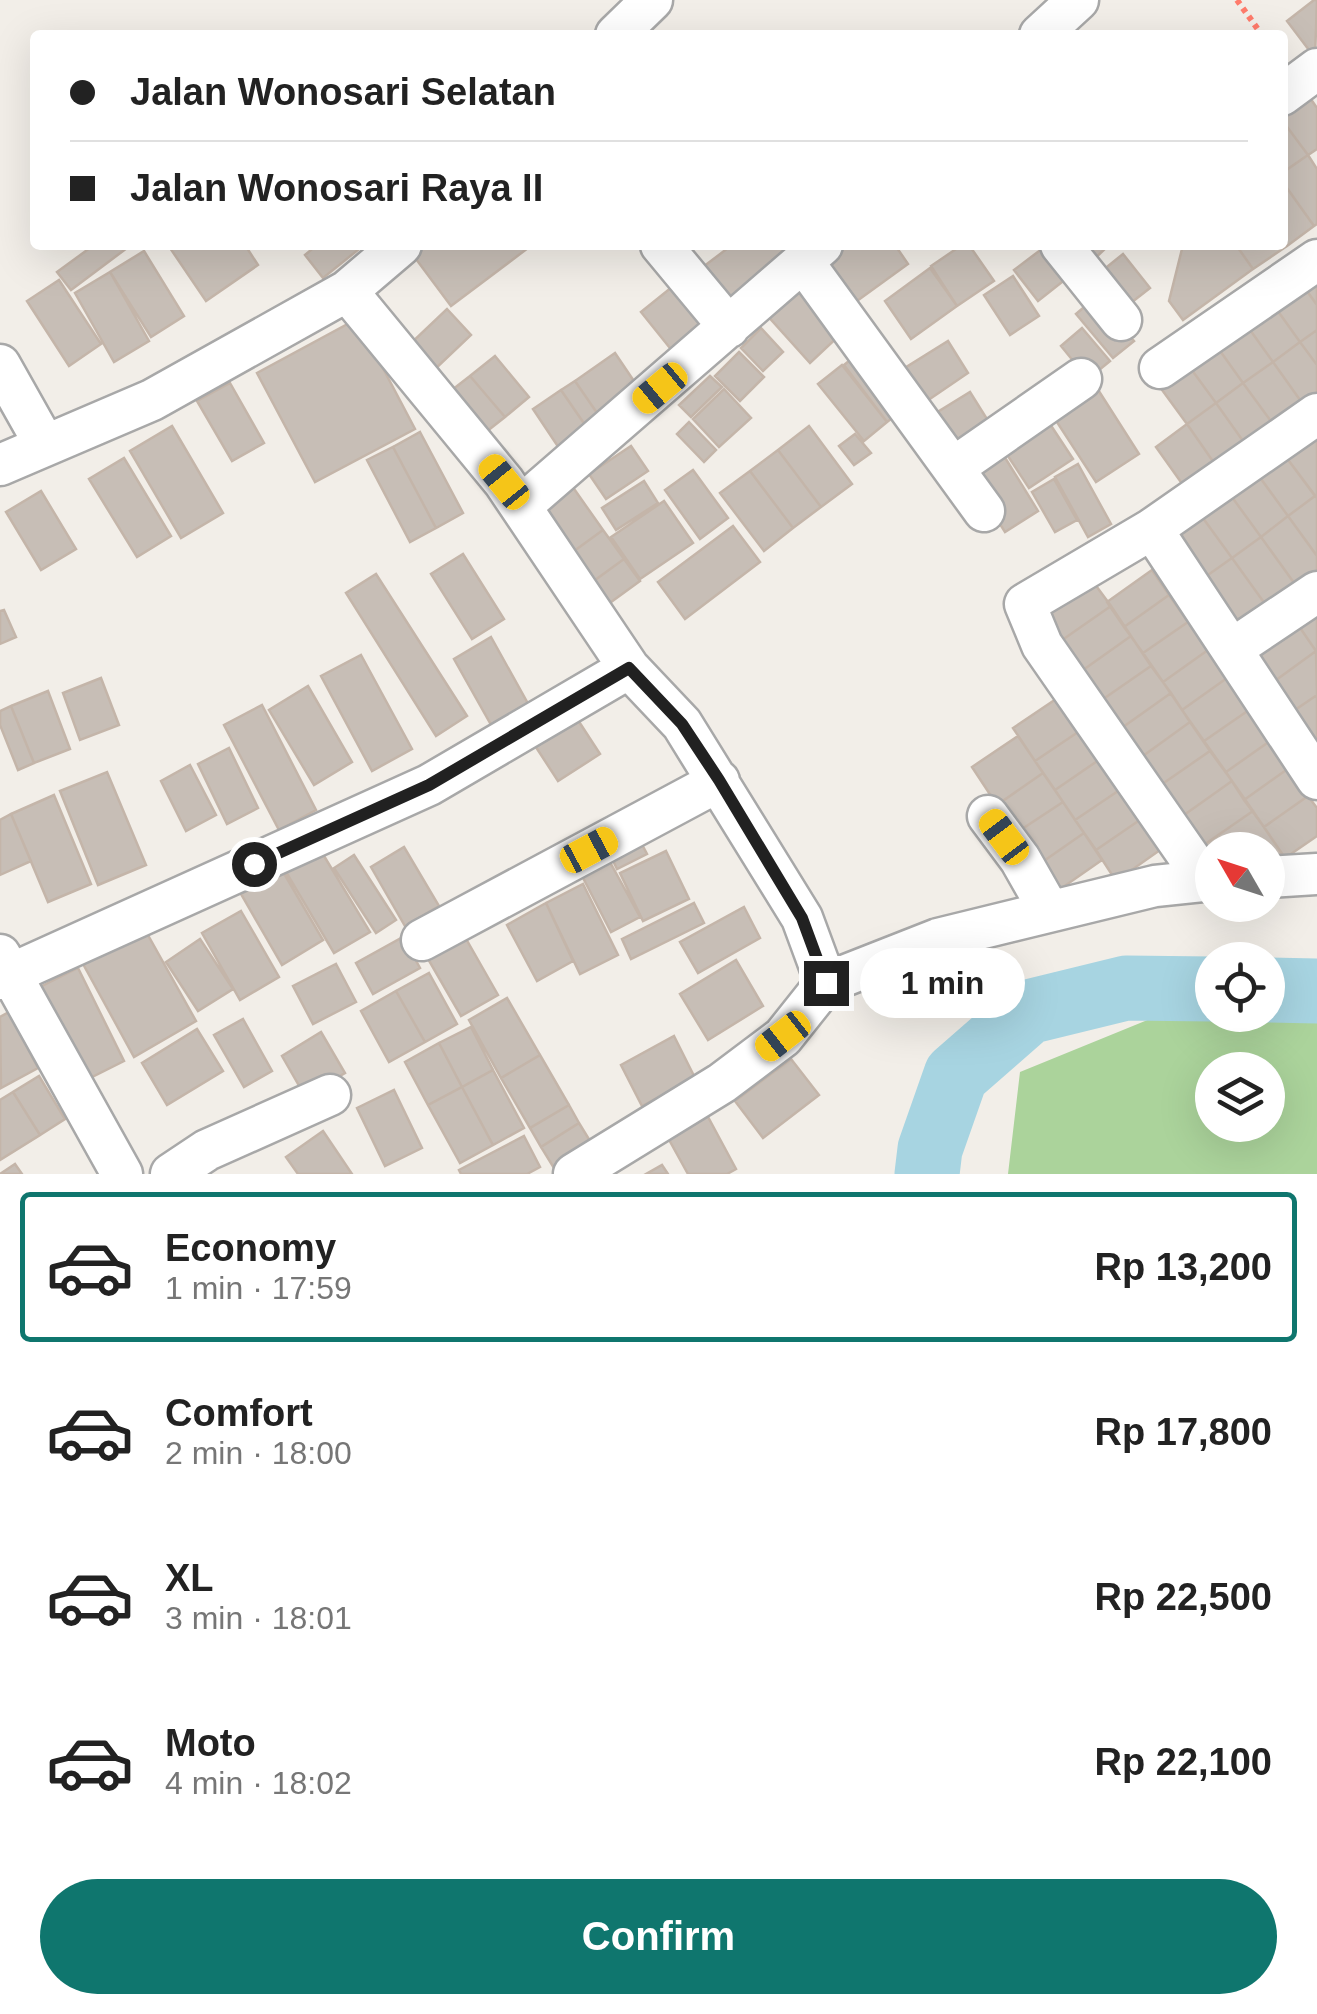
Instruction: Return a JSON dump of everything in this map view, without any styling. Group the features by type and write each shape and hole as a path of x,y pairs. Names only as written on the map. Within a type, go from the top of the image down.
{"street":[{"path":"621,30 652,0"},
{"path":"1045,30 1078,0"},
{"path":"0,464 152,400 347,291 395,250"},
{"path":"665,250 729,328"},
{"path":"1065,250 1120,320"},
{"path":"521,506 813,254 984,511"},
{"path":"1160,368 1317,260"},
{"path":"347,291 521,506 629,668 682,724 802,918 826,983"},
{"path":"0,364 45,445"},
{"path":"953,468 1082,379"},
{"path":"1195,860 1042,644 1025,604 1152,529 1317,414"},
{"path":"1152,529 1317,779"},
{"path":"1232,649 1317,592"},
{"path":"122,1174 3,970 429,785 629,668"},
{"path":"422,940 719,780"},
{"path":"988,816 1020,858 1049,910"},
{"path":"1285,876 1317,874"},
{"path":"574,1174 722,1084 783,1036 826,983 938,940 1049,910 1156,886 1195,882"},
{"path":"170,1174 207,1150 330,1096"}],"path":[{"path":"1236,0 1258,30"}],"green space":[{"path":"1172,1010 1195,1012 1195,1032 1285,1032 1285,1020 1317,1023 1317,1174 1008,1174 1020,1072"}],"building":[{"path":"1317,0 1315,58 1287,21"},
{"path":"1303,88 1317,108 1317,149 1308,155 1288,128 1288,99"},
{"path":"1288,128 1308,155 1288,169"},
{"path":"1308,155 1317,169 1314,226 1288,189 1288,169"},
{"path":"1288,189 1314,226 1288,245"},
{"path":"87,250 124,250 71,290 57,272"},
{"path":"171,250 248,250 258,265 206,301"},
{"path":"311,250 358,250 323,278 305,255"},
{"path":"420,250 525,250 451,306 413,255"},
{"path":"725,250 787,250 794,260 725,313 695,273"},
{"path":"829,250 898,250 908,264 850,306 816,259"},
{"path":"955,250 972,250 994,281 957,306 931,266"},
{"path":"1040,250 1053,250 1076,271 1038,301 1014,270"},
{"path":"1074,250 1104,250 1088,265"},
{"path":"1182,250 1240,250 1253,269 1183,320 1169,301"},
{"path":"1240,250 1281,250 1253,269"},
{"path":"144,251 184,316 151,337 110,272"},
{"path":"1123,254 1150,288 1118,313 1092,279"},
{"path":"1317,267 1317,305 1299,280"},
{"path":"930,268 957,306 911,339 885,301"},
{"path":"110,272 149,341 114,362 75,293"},
{"path":"1013,276 1039,316 1010,335 984,295"},
{"path":"59,280 101,344 69,366 27,301"},
{"path":"1299,280 1317,305 1317,330 1300,342 1270,300"},
{"path":"799,285 842,333 810,363 766,314"},
{"path":"672,287 709,333 678,358 641,312"},
{"path":"1096,297 1134,341 1113,358 1076,314"},
{"path":"1270,300 1300,342 1273,362 1243,320"},
{"path":"447,309 471,335 433,371 408,346"},
{"path":"357,319 415,429 315,482 257,373"},
{"path":"1243,320 1273,362 1243,383 1213,341"},
{"path":"761,328 783,352 763,371 741,348"},
{"path":"1082,328 1110,361 1088,379 1061,346"},
{"path":"1317,330 1317,365 1300,342"},
{"path":"948,341 968,373 921,405 900,371"},
{"path":"1213,341 1243,383 1216,403 1186,362"},
{"path":"1300,342 1317,365 1317,398 1305,407 1273,362"},
{"path":"739,352 764,377 740,401 715,376"},
{"path":"860,352 904,409 887,422 844,365"},
{"path":"615,353 646,399 606,426 575,381"},
{"path":"495,356 529,397 505,417 470,376"},
{"path":"1186,362 1216,403 1187,424 1157,383"},
{"path":"1273,362 1305,407 1276,428 1243,383"},
{"path":"842,365 887,422 864,441 818,384"},
{"path":"470,376 505,417 486,432 452,390"},
{"path":"710,376 722,387 691,417 679,405"},
{"path":"575,381 606,426 592,435 561,390"},
{"path":"230,383 264,443 232,461 197,401"},
{"path":"1243,383 1276,428 1248,448 1216,403"},
{"path":"1095,385 1139,454 1096,482 1051,413"},
{"path":"724,389 751,418 719,447 693,419"},
{"path":"561,390 592,435 563,454 533,409"},
{"path":"970,392 992,427 957,448 936,413"},
{"path":"1216,403 1248,448 1219,470 1187,424"},
{"path":"1044,415 1073,459 1029,488 1000,444"},
{"path":"689,422 716,450 704,462 677,434"},
{"path":"1187,424 1219,470 1188,492 1156,447"},
{"path":"172,426 223,513 181,538 130,451"},
{"path":"809,426 852,484 821,507 778,450"},
{"path":"1317,431 1317,498 1283,453"},
{"path":"420,432 463,513 436,528 393,447"},
{"path":"855,434 871,453 854,465 839,446"},
{"path":"631,446 648,471 606,499 589,474"},
{"path":"393,447 436,528 410,542 367,460"},
{"path":"999,448 1038,511 1005,532 966,470"},
{"path":"778,450 821,507 793,528 750,471"},
{"path":"1283,453 1315,496 1288,516 1256,472"},
{"path":"124,458 171,536 137,557 89,479"},
{"path":"1078,464 1111,524 1088,537 1055,477"},
{"path":"693,470 728,518 700,539 665,490"},
{"path":"750,471 793,528 764,551 720,493"},
{"path":"1256,472 1288,516 1261,537 1229,493"},
{"path":"1054,479 1077,520 1055,532 1032,492"},
{"path":"644,481 658,503 616,530 602,508"},
{"path":"572,486 603,530 570,554 538,510"},
{"path":"41,491 76,549 41,570 6,512"},
{"path":"1229,493 1261,537 1232,558 1200,514"},
{"path":"1317,498 1317,556 1288,516"},
{"path":"664,501 693,543 640,579 611,537"},
{"path":"1200,514 1232,558 1198,582 1166,539"},
{"path":"1288,516 1317,556 1317,572 1297,587 1261,537"},
{"path":"733,526 760,562 685,619 658,582"},
{"path":"603,530 624,559 591,583 570,554"},
{"path":"1261,537 1297,587 1268,608 1232,558"},
{"path":"463,554 504,619 472,639 431,574"},
{"path":"1232,558 1268,608 1234,633 1198,582"},
{"path":"624,559 640,581 607,605 591,583"},
{"path":"1152,570 1169,595 1124,627 1107,602"},
{"path":"376,574 467,716 436,736 346,593"},
{"path":"1088,575 1111,606 1055,645 1033,613"},
{"path":"1169,595 1188,622 1143,653 1124,627"},
{"path":"1317,603 1317,651 1316,651 1294,619"},
{"path":"1111,606 1131,636 1076,675 1055,645"},
{"path":"4,610 16,637 0,644 0,611"},
{"path":"1294,619 1316,651 1272,683 1249,650"},
{"path":"1188,622 1208,650 1163,682 1143,653"},
{"path":"1131,636 1151,666 1096,704 1076,675"},
{"path":"491,637 531,709 494,730 454,659"},
{"path":"1208,650 1227,678 1182,710 1163,682"},
{"path":"1316,651 1317,695 1292,712 1272,683"},
{"path":"361,655 412,749 372,771 321,676"},
{"path":"1151,666 1171,693 1116,732 1096,704"},
{"path":"101,678 119,725 80,740 63,693"},
{"path":"1227,678 1249,710 1204,741 1182,710"},
{"path":"308,686 352,762 314,785 269,710"},
{"path":"48,691 70,749 34,763 11,706"},
{"path":"1068,691 1090,724 1035,761 1013,728"},
{"path":"1171,693 1190,722 1136,761 1116,732"},
{"path":"1317,695 1317,737 1312,740 1292,712"},
{"path":"262,705 316,810 279,830 224,725"},
{"path":"11,706 34,763 18,770 0,725 0,711"},
{"path":"1249,710 1270,741 1226,772 1204,741"},
{"path":"574,714 600,754 558,781 532,741"},
{"path":"1190,722 1210,751 1155,789 1136,761"},
{"path":"1090,724 1109,753 1055,790 1035,761"},
{"path":"1018,736 1043,773 997,805 972,767"},
{"path":"1270,741 1289,768 1244,800 1226,772"},
{"path":"229,748 258,808 227,824 198,764"},
{"path":"1210,751 1232,781 1177,820 1155,789"},
{"path":"1109,753 1130,783 1075,820 1055,790"},
{"path":"190,765 216,815 186,831 161,781"},
{"path":"1289,768 1308,796 1264,827 1244,800"},
{"path":"107,772 146,865 98,885 60,791"},
{"path":"1043,773 1063,802 1016,833 997,805"},
{"path":"1232,781 1253,811 1223,832 1195,832 1195,845 1177,820"},
{"path":"1130,783 1150,813 1096,850 1075,820"},
{"path":"54,795 91,884 48,902 11,814"},
{"path":"1308,796 1317,808 1317,836 1285,858 1285,832 1267,832 1264,827"},
{"path":"1063,802 1084,833 1038,865 1016,833"},
{"path":"1253,811 1267,832 1223,832"},
{"path":"1150,813 1170,843 1116,881 1096,850"},
{"path":"11,814 31,861 0,875 0,820"},
{"path":"1084,833 1102,860 1056,892 1038,865"},
{"path":"638,837 647,854 617,869 609,852"},
{"path":"404,847 439,906 405,926 371,867"},
{"path":"321,851 370,932 334,953 286,872"},
{"path":"666,851 689,899 643,921 620,873"},
{"path":"605,853 640,917 611,932 578,868"},
{"path":"354,855 396,920 376,933 334,868"},
{"path":"282,870 323,940 282,965 241,894"},
{"path":"583,884 618,955 580,974 546,903"},
{"path":"546,903 573,961 537,981 507,925"},
{"path":"694,903 704,923 631,959 622,939"},
{"path":"744,907 760,938 698,973 680,942"},
{"path":"241,911 279,977 240,1000 202,933"},
{"path":"144,928 196,1021 134,1057 82,962"},
{"path":"461,930 498,995 461,1016 424,952"},
{"path":"403,937 420,968 373,994 356,963"},
{"path":"200,939 233,989 198,1011 166,962"},
{"path":"736,960 763,1006 708,1040 680,994"},
{"path":"336,964 356,1002 313,1024 293,986"},
{"path":"78,968 124,1061 80,1083 34,990"},
{"path":"429,973 457,1024 425,1042 396,991"},
{"path":"396,991 425,1042 389,1062 361,1011"},
{"path":"507,998 540,1055 501,1078 469,1020"},
{"path":"9,1012 38,1068 1,1088 0,1017"},
{"path":"243,1019 272,1071 244,1087 214,1035"},
{"path":"471,1027 493,1070 462,1087 439,1043"},
{"path":"197,1029 223,1071 167,1105 142,1063"},
{"path":"321,1032 345,1073 305,1096 282,1056"},
{"path":"674,1036 695,1078 642,1106 621,1065"},
{"path":"439,1043 462,1087 428,1105 405,1062"},
{"path":"540,1055 569,1105 530,1128 501,1078"},
{"path":"791,1059 819,1095 763,1138 735,1101"},
{"path":"493,1070 524,1128 493,1145 462,1087"},
{"path":"39,1076 65,1119 40,1135 13,1092"},
{"path":"462,1087 493,1145 460,1163 428,1105"},
{"path":"394,1090 422,1148 385,1166 357,1108"},
{"path":"13,1092 40,1135 0,1160 0,1100"},
{"path":"569,1105 579,1123 541,1147 530,1128"},
{"path":"707,1115 736,1169 727,1174 688,1174 667,1136"},
{"path":"579,1123 595,1149 557,1173 541,1147"},
{"path":"323,1131 352,1174 298,1174 286,1157"},
{"path":"524,1136 540,1167 527,1174 461,1174 459,1170"},
{"path":"15,1164 22,1174 0,1174"},
{"path":"662,1165 668,1174 646,1174"}],"waterway":[{"path":"927,1174 930,1149 956,1075 1028,1012 1126,988 1195,989"},
{"path":"1285,990 1317,991"}],"route":[{"path":"254,864 429,785 629,668 682,724 719,780 802,918 826,983"}]}
